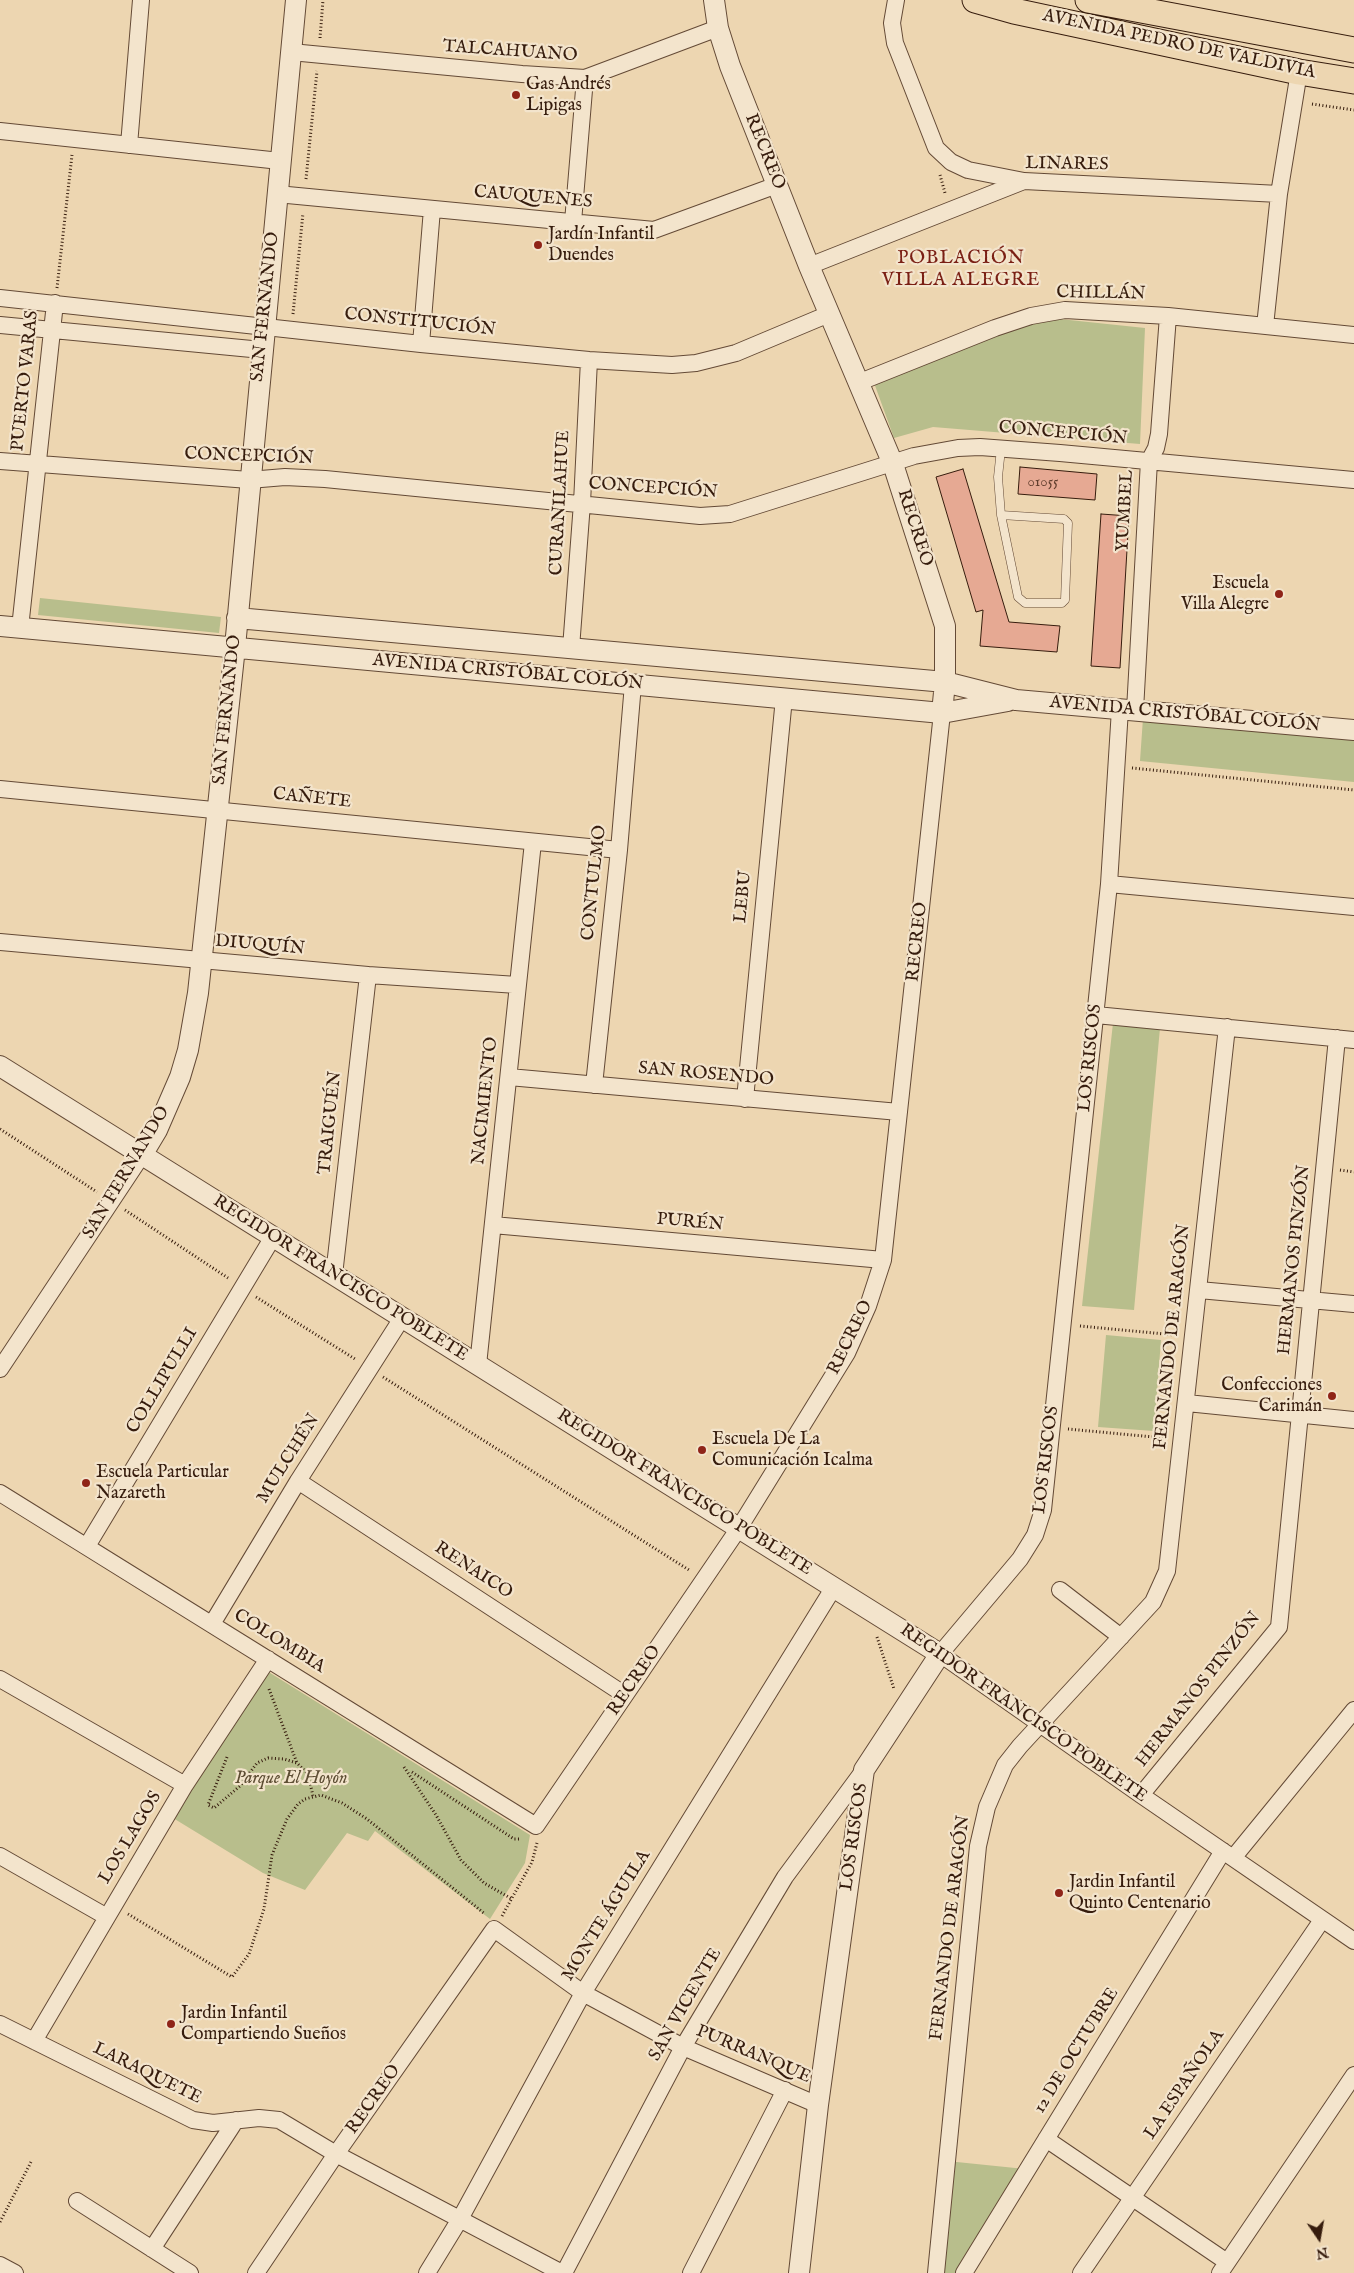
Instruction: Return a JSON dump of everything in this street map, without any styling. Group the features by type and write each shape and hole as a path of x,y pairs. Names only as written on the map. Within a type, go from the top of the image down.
{"main road":[{"name":"AVENIDA PEDRO DE VALDIVIA","path":"975,0 1014,11 1299,72 1354,81"},
{"name":"AVENIDA PEDRO DE VALDIVIA","path":"1088,0 1354,50"}],"street":[{"path":"129,145 141,0"},
{"name":"SAN FERNANDO","path":"0,1369 142,1155 170,1102 186,1059 198,993 218,809 296,0"},
{"name":"RECREO","path":"537,1830 739,1528 847,1354 868,1306 882,1260 945,682 945,626 893,464 860,382 809,266 730,66 718,28 714,0"},
{"path":"896,0 892,23 895,43 936,148 951,162 968,170 1024,181"},
{"name":"TALCAHUANO","path":"291,52 584,78 718,28"},
{"path":"1265,326 1279,194 1299,72"},
{"path":"573,222 584,78"},
{"path":"0,131 280,161"},
{"name":"LINARES","path":"809,266 1024,181 1279,194"},
{"name":"CAUQUENES","path":"277,194 654,230 777,185"},
{"path":"421,344 432,209"},
{"name":"CONSTITUCIÓN","path":"0,298 421,344 589,360 672,365 716,359 736,353 829,314"},
{"name":"PUERTO VARAS","path":"20,628 55,303"},
{"name":"CHILLÁN","path":"860,382 995,328 1031,316 1065,310 1168,316 1354,335"},
{"name":"YUMBEL","path":"1128,710 1149,461 1156,448 1159,434 1168,316"},
{"path":"0,324 262,350"},
{"name":"CURANILAHUE","path":"571,648 582,504 589,360"},
{"name":"CONCEPCIÓN","path":"0,461 249,480 285,477 325,479 700,516 730,514 914,456 944,450 980,447 1354,480"},
{"name":"AVENIDA CRISTÓBAL COLÓN","path":"237,618 945,682 1016,700 1354,730"},
{"name":"AVENIDA CRISTÓBAL COLÓN","path":"0,626 942,713 1016,700"},
{"name":"CONTULMO","path":"594,1085 619,850 633,684"},
{"name":"LEBU","path":"744,1099 784,698"},
{"name":"LOS RISCOS","path":"799,2273 818,2105 864,1770 940,1654 1020,1559 1035,1535 1042,1510 1096,1015 1109,884 1117,766 1128,710"},
{"name":"CAÑETE","path":"0,789 619,850"},
{"name":"NACIMIENTO","path":"478,1365 509,1077 516,985 533,842"},
{"path":"1109,884 1354,907"},
{"name":"DIUQUÍN","path":"0,942 368,975 516,985"},
{"name":"TRAIGUÉN","path":"334,1275 368,975"},
{"path":"1096,1015 1354,1040"},
{"name":"FERNANDO DE ARAGÓN","path":"936,2273 961,2010 981,1827 994,1789 1005,1765 1020,1746 1153,1602 1167,1571 1227,1027"},
{"name":"HERMANOS PINZÓN","path":"1140,1795 1279,1627 1337,1038"},
{"name":"REGIDOR FRANCISCO POBLETE","path":"0,1066 940,1654 1042,1724 1140,1795 1354,1941"},
{"name":"SAN ROSENDO","path":"509,1077 899,1112"},
{"name":"PURÉN","path":"493,1225 882,1260"},
{"name":"COLLIPULLI","path":"87,1546 273,1237"},
{"path":"1199,1290 1354,1304"},
{"name":"MULCHÉN","path":"212,1624 298,1481 402,1318"},
{"path":"1187,1403 1354,1420"},
{"name":"RENAICO","path":"298,1481 626,1695"},
{"name":"COLOMBIA","path":"0,1492 212,1624 264,1666 537,1830"},
{"name":"MONTE ÁGUILA","path":"427,2273 460,2219 583,1993 834,1587"},
{"path":"1060,1590 1122,1637"},
{"name":"LOS LAGOS","path":"34,2041 185,1786 264,1666"},
{"path":"0,1679 185,1786"},
{"name":"12 DE OCTUBRE","path":"964,2273 1046,2139 1228,1855 1354,1710"},
{"name":"SAN VICENTE","path":"563,2273 683,2047 785,1877 864,1770"},
{"path":"0,1856 110,1911"},
{"name":"LA ESPAÑOLA","path":"1081,2273 1322,1920"},
{"name":"RECREO","path":"256,2273 336,2154 496,1927"},
{"name":"PURRANQUE","path":"496,1927 583,1993 683,2047 818,2105"},
{"name":"LARAQUETE","path":"0,2024 193,2120 213,2123 258,2118 279,2120 336,2154 563,2273"},
{"path":"1046,2139 1224,2267 1354,2075"},
{"path":"691,2273 785,2090"},
{"path":"152,2249 236,2120"},
{"path":"78,2201 190,2273"},
{"path":"0,2266 14,2273"}],"lane":[{"path":"1001,449 998,477 1001,515 1018,597 1025,603 1062,603 1065,600 1068,522 1064,519 1001,515"}],"path":[{"path":"291,329 323,0"},
{"path":"1294,102 1354,110"},
{"name":"PUERTO VARAS","path":"55,303 74,139"},
{"path":"1117,766 1354,790"},
{"path":"0,1129 242,1288 704,1580"},
{"path":"1342,1170 1354,1172"},
{"path":"1077,1326 1175,1334 1174,1342"},
{"path":"1067,1429 1148,1437"},
{"path":"264,1666 264,1676 297,1763"},
{"path":"228,1752 208,1805 214,1808 240,1786 257,1763 268,1758 284,1758 297,1763 308,1774 313,1796"},
{"path":"399,1763 514,1839 522,1839 537,1830"},
{"path":"405,1768 436,1815 461,1860 484,1883 512,1899"},
{"path":"110,1911 232,1977 249,1954 264,1909 272,1855 278,1837 291,1811 298,1804 313,1796 321,1795 355,1810 496,1927 532,1862 537,1843 537,1830"},
{"path":"0,2222 31,2162"}],"green space":[{"path":"1041,317 1145,328 1140,444 933,427 894,438 873,380"},
{"path":"40,598 221,617 219,633 38,615"},
{"path":"1143,718 1354,738 1354,782 1140,761"},
{"path":"1113,1023 1160,1028 1134,1310 1082,1306"},
{"path":"1106,1335 1161,1340 1154,1431 1098,1427"},
{"name":"Parque El Hoyón","path":"267,1671 530,1835 525,1863 490,1919 375,1831 368,1841 347,1833 305,1890 263,1873 173,1818"},
{"path":"947,2161 1025,2169 963,2273 937,2273"}],"building":[{"path":"1020,467 1097,474 1095,500 1018,494"},
{"path":"963,469 1009,622 1060,626 1057,652 980,646 983,610 976,612 936,477"},
{"path":"1101,514 1129,516 1120,668 1091,666"}],"place":[{"name":"Gas Andrés Lipigas","path":"516,95"},
{"name":"Jardín Infantil Duendes","path":"538,245"},
{"name":"Escuela Villa Alegre","path":"1279,594"},
{"name":"Confecciones Carimán","path":"1332,1396"},
{"name":"Escuela De La Comunicación Icalma","path":"702,1450"},
{"name":"Escuela Particular Nazareth","path":"86,1483"},
{"name":"Jardin Infantil Quinto Centenario","path":"1059,1893"},
{"name":"Jardin Infantil Compartiendo Sueños","path":"171,2024"}],"district":[{"name":"POBLACIÓN VILLA ALEGRE","path":"961,270"}]}
